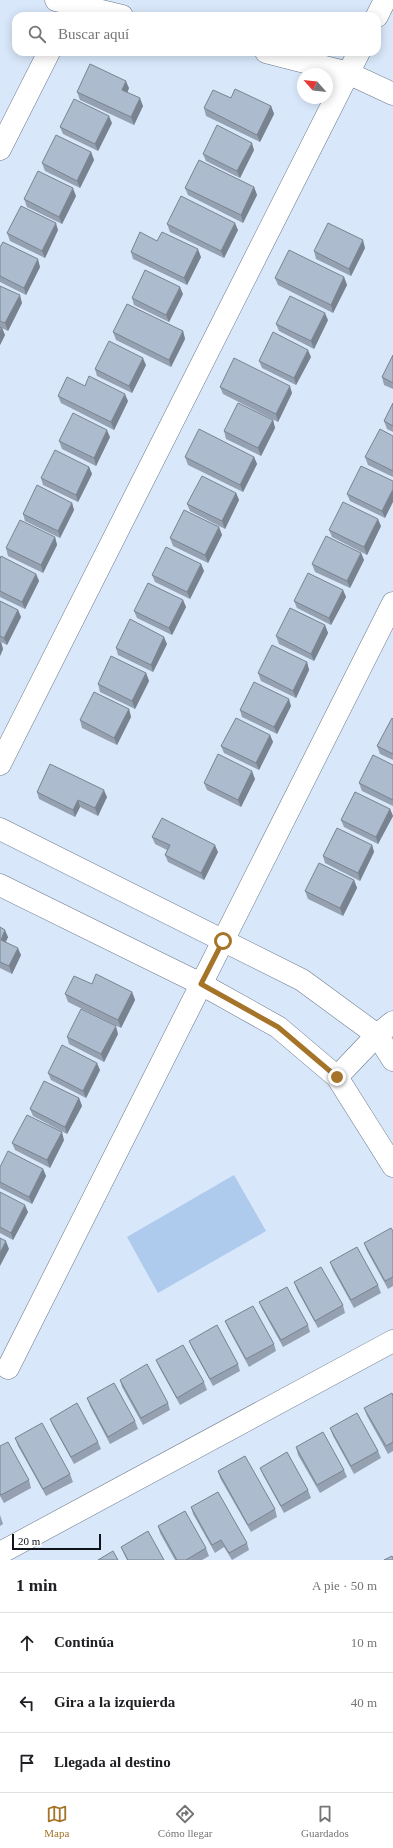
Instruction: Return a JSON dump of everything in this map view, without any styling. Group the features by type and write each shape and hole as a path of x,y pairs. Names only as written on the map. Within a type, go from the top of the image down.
{"street":[{"path":"379,12 385,0"},
{"path":"65,7 97,12"},
{"path":"0,149 47,56"},
{"path":"282,56 348,73 393,94"},
{"path":"0,764 356,56"},
{"path":"8,1368 393,603"},
{"path":"0,829 302,980 385,1028 393,1060"},
{"path":"0,885 201,984 278,1027 337,1077 393,1166"},
{"path":"337,1077 385,1028"},
{"path":"0,1553 393,1342"}],"shaded area":[{"path":"234,1175 266,1231 158,1293 127,1237"}],"building":[{"path":"90,64 126,81 122,90 140,98 131,117 77,92"},
{"path":"235,89 271,106 257,135 204,108 213,90 231,98"},
{"path":"74,99 109,116 95,144 60,127"},
{"path":"217,125 252,143 237,171 203,154"},
{"path":"56,135 91,152 77,181 42,163"},
{"path":"199,160 254,187 241,215 185,188"},
{"path":"38,171 73,188 59,217 24,199"},
{"path":"181,196 235,223 221,251 167,224"},
{"path":"21,206 56,223 42,251 7,233"},
{"path":"328,223 363,240 349,269 314,251"},
{"path":"140,232 157,241 162,232 198,249 184,278 131,252"},
{"path":"3,242 38,259 24,288 0,276 0,247"},
{"path":"289,250 344,277 331,305 275,278"},
{"path":"145,270 180,287 166,315 132,298"},
{"path":"0,286 20,295 5,323 0,321"},
{"path":"290,296 325,313 311,341 276,324"},
{"path":"127,304 183,331 169,360 113,332"},
{"path":"273,332 308,350 294,378 259,361"},
{"path":"109,341 143,358 129,386 95,369"},
{"path":"393,355 393,383 382,377"},
{"path":"234,358 290,386 276,414 220,387"},
{"path":"89,376 125,394 111,422 58,396 67,377 85,386"},
{"path":"238,403 273,420 258,448 224,431"},
{"path":"393,403 393,426 384,421"},
{"path":"73,413 107,430 94,458 59,441"},
{"path":"199,429 254,457 240,485 185,457"},
{"path":"380,429 393,436 393,471 365,457"},
{"path":"55,450 89,467 76,495 41,478"},
{"path":"361,466 393,481 393,489 382,511 347,494"},
{"path":"202,476 236,493 222,521 187,504"},
{"path":"37,485 72,503 58,531 23,514"},
{"path":"343,502 378,519 364,547 329,530"},
{"path":"184,510 219,527 205,555 170,538"},
{"path":"20,520 55,537 41,565 6,548"},
{"path":"326,536 361,553 347,581 312,564"},
{"path":"166,547 201,564 187,592 152,575"},
{"path":"1,556 36,574 22,602 0,591"},
{"path":"308,573 343,590 329,618 294,601"},
{"path":"148,583 183,600 169,628 134,611"},
{"path":"0,601 18,610 4,638 0,636"},
{"path":"290,608 325,625 311,654 276,636"},
{"path":"130,619 164,637 151,665 116,648"},
{"path":"272,645 307,662 293,691 258,673"},
{"path":"111,656 146,673 132,701 98,684"},
{"path":"254,682 289,699 274,727 240,710"},
{"path":"94,692 129,709 114,738 80,720"},
{"path":"236,718 270,735 256,763 221,746"},
{"path":"392,718 393,719 393,754 377,746"},
{"path":"218,754 252,771 238,800 204,783"},
{"path":"373,755 393,765 393,800 359,783"},
{"path":"50,764 104,790 95,808 78,800 73,810 37,792"},
{"path":"355,792 390,809 376,837 341,820"},
{"path":"162,818 215,845 201,873 165,855 170,845 152,837"},
{"path":"337,828 372,845 358,873 323,856"},
{"path":"319,863 354,880 340,908 305,891"},
{"path":"0,927 5,930 1,940 18,948 9,966 0,962"},
{"path":"96,974 132,992 118,1020 65,994 74,976 92,984"},
{"path":"81,1009 116,1026 101,1054 67,1037"},
{"path":"62,1045 97,1063 83,1091 48,1073"},
{"path":"44,1081 79,1098 65,1127 30,1109"},
{"path":"27,1115 62,1132 47,1160 12,1143"},
{"path":"8,1151 43,1169 29,1197 0,1182 0,1167"},
{"path":"0,1192 25,1205 11,1233 0,1227"},
{"path":"391,1228 393,1231 393,1277 385,1281 364,1243"},
{"path":"0,1238 6,1241 0,1253"},
{"path":"357,1247 378,1285 351,1300 330,1262"},
{"path":"321,1267 343,1305 315,1321 294,1282"},
{"path":"287,1287 308,1325 281,1340 259,1302"},
{"path":"253,1306 274,1344 246,1359 225,1321"},
{"path":"217,1325 238,1364 210,1379 189,1341"},
{"path":"183,1345 204,1382 177,1398 156,1360"},
{"path":"147,1364 168,1403 141,1418 120,1380"},
{"path":"114,1383 135,1421 108,1437 87,1398"},
{"path":"392,1393 393,1442 386,1446 364,1408"},
{"path":"77,1403 98,1442 71,1457 50,1419"},
{"path":"357,1413 378,1451 351,1466 330,1428"},
{"path":"42,1423 70,1474 43,1489 15,1438"},
{"path":"323,1432 344,1470 317,1485 296,1447"},
{"path":"8,1442 29,1480 1,1495 0,1446"},
{"path":"287,1452 308,1490 281,1506 260,1468"},
{"path":"245,1456 275,1509 248,1525 218,1471"},
{"path":"218,1492 247,1543 229,1553 221,1540 212,1545 191,1507"},
{"path":"185,1511 206,1548 186,1560 177,1560 158,1526"},
{"path":"148,1531 164,1560 128,1560 121,1547"},
{"path":"113,1551 118,1560 98,1560"},
{"path":"392,1556 393,1560 384,1560"}],"route":[{"path":"223,941 201,984 278,1027 337,1077"}]}
